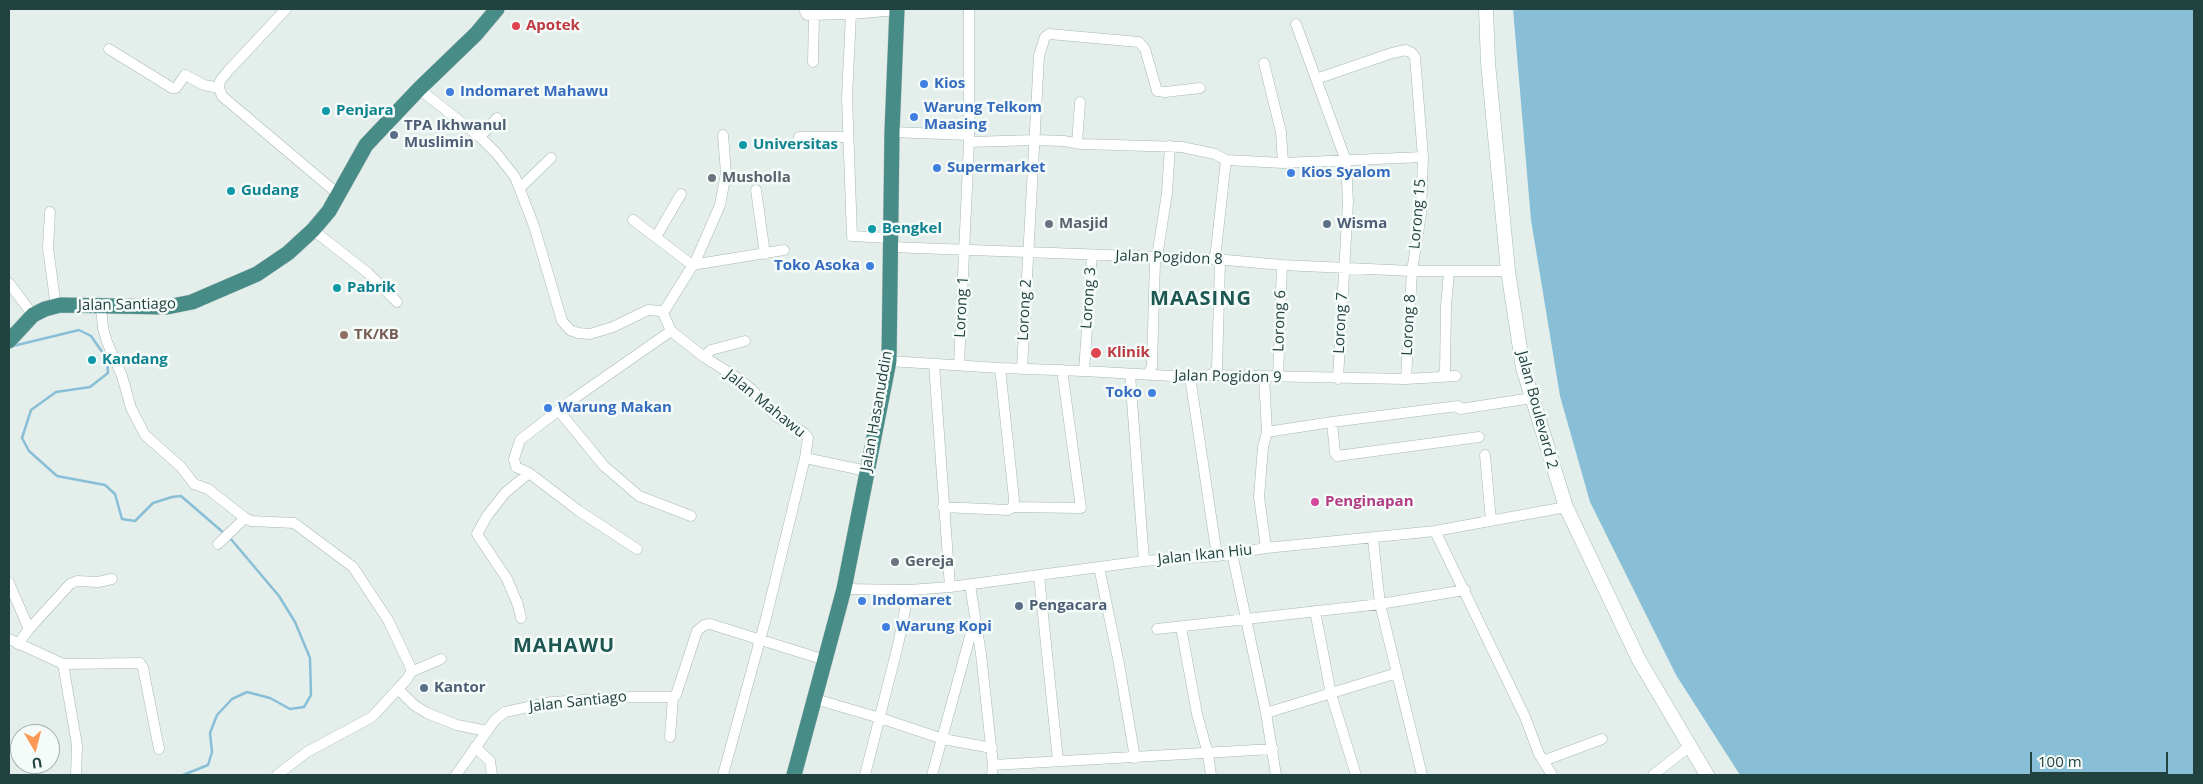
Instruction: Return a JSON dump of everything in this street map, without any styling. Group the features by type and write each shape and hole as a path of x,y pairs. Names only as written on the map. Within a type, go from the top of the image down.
{"highway":[{"name":"Jalan Santiago","path":"11,338 33,315 56,306 168,307 192,302 257,274 288,252 313,230 329,211 366,145 476,34 497,9"},
{"name":"Jalan Hasanuddin","path":"794,775 844,589 889,361 892,132 897,9"}],"main road":[{"name":"Jalan Boulevard 2","path":"1486,9 1488,63 1508,272 1523,368 1566,507 1639,660 1707,775"}],"street":[{"path":"286,9 228,71 220,81 219,88 222,96 338,194"},
{"path":"804,9 807,15 814,16 897,9"},
{"name":"Lorong 1","path":"959,365 965,250 969,9"},
{"path":"799,137 848,137 851,14"},
{"path":"813,62 814,16"},
{"name":"Lorong 7","path":"1296,24 1346,161 1348,202 1338,379"},
{"name":"Lorong 2","path":"1022,369 1036,140 1039,56 1045,37 1048,34 1139,42 1145,49 1157,91 1165,92 1200,88"},
{"path":"109,49 172,88 176,88 185,75 204,85 219,88"},
{"name":"Lorong 15","path":"1316,79 1376,57 1406,50 1415,57 1422,157 1421,214 1412,270"},
{"path":"1264,63 1280,132 1283,163"},
{"path":"420,89 480,137 505,163 521,187 562,321 570,330 578,333 590,334 613,327 648,310 654,310 663,314 705,242 720,205 726,174 723,134"},
{"path":"1077,143 1080,102"},
{"path":"480,137 497,118"},
{"path":"892,132 968,138 1170,146 1215,154 1226,160 1283,163 1422,157"},
{"name":"Jalan Pogidon 8","path":"848,137 852,236 965,250 1215,259 1344,268 1508,272"},
{"path":"1148,375 1152,366 1154,257 1168,193 1170,146"},
{"path":"521,187 551,158"},
{"path":"1211,375 1217,369 1220,263 1215,259 1226,160"},
{"path":"756,190 765,254"},
{"path":"656,237 681,194"},
{"path":"50,212 48,248 56,306"},
{"path":"633,220 692,265 784,250"},
{"path":"313,230 368,273 396,302"},
{"name":"Lorong 3","path":"1084,371 1092,255"},
{"name":"Lorong 6","path":"1278,378 1282,264"},
{"name":"Lorong 8","path":"1406,379 1412,270"},
{"path":"1440,377 1445,372 1446,306 1449,272"},
{"path":"9,283 33,315"},
{"path":"101,306 103,328 107,342 122,376 131,408 145,435 181,467 194,484 208,489 245,518 251,521 294,523 353,568 388,620 408,661 411,672"},
{"name":"Jalan Mahawu","path":"663,314 671,331 704,357 751,389 777,417 806,434 809,440 760,640"},
{"path":"637,549 586,516 514,464 520,440 572,400 671,331"},
{"path":"704,357 711,350 745,341"},
{"name":"Jalan Pogidon 9","path":"889,361 1190,377 1211,375 1278,378 1406,379 1456,376"},
{"path":"934,364 950,587"},
{"path":"1000,368 1014,499 1013,506"},
{"path":"943,507 1008,510 1013,506 1081,508 1062,370"},
{"path":"1130,374 1144,561"},
{"path":"1190,377 1217,556"},
{"path":"1264,377 1267,432 1263,447 1260,497 1266,548"},
{"path":"1267,432 1458,406 1461,409 1532,398"},
{"path":"558,411 604,466 638,496 691,516"},
{"path":"1332,422 1335,453 1337,456 1479,437"},
{"path":"1485,455 1491,521"},
{"path":"806,458 867,471"},
{"path":"522,618 507,579 477,534 487,516 505,493 529,473"},
{"name":"Jalan Ikan Hiu","path":"844,589 909,590 970,585 1144,561 1217,556 1266,548 1373,539 1435,531 1566,507"},
{"path":"224,538 245,518"},
{"path":"1435,531 1525,717 1543,761 1552,775"},
{"path":"1373,539 1380,604 1396,674 1415,739 1422,775"},
{"path":"1232,553 1266,713 1276,775"},
{"path":"1099,567 1119,664 1135,758"},
{"path":"1039,576 1058,760"},
{"path":"18,644 29,629 73,582 98,582 112,579"},
{"path":"9,583 29,629"},
{"path":"970,585 981,654 993,770 1058,760 1135,758 1273,750"},
{"path":"865,775 898,645 909,590"},
{"path":"1157,629 1380,604 1465,590"},
{"path":"1315,611 1331,694 1356,775"},
{"path":"932,775 975,620"},
{"path":"670,737 672,697 678,692 690,649 697,631 702,626 710,624 825,660"},
{"path":"1181,627 1197,714 1208,754 1211,775"},
{"path":"9,638 18,644 63,664 140,663 143,668 159,749"},
{"path":"723,775 760,640"},
{"path":"277,775 307,752 372,717 411,672 440,659"},
{"path":"63,664 77,745 76,775"},
{"path":"1266,713 1396,674"},
{"path":"398,689 414,705 426,713 457,725 487,731"},
{"name":"Jalan Santiago","path":"456,775 495,720 506,712 552,702 632,696 672,697"},
{"path":"815,699 943,739 992,748"},
{"path":"1543,761 1602,739"},
{"path":"1653,775 1690,746"},
{"path":"475,747 490,761 492,775"}],"water":[{"path":"1513,9 2194,9 2194,775 1740,775 1676,675 1590,502 1560,396 1531,220"}],"waterway":[{"path":"13,346 79,330 91,336 107,359 108,373 90,387 56,392 31,410 22,438 29,451 57,476 105,485 115,494 122,519 135,521 153,503 181,496 225,534"},
{"path":"183,775 208,765 212,752 210,733 217,715 232,699 247,692 270,698 290,709 304,707 311,695 310,658 295,622 279,596 230,538"}],"place":[{"name":"Apotek","path":"516,26"},
{"name":"Kios","path":"924,84"},
{"name":"Indomaret Mahawu","path":"450,92"},
{"name":"Penjara","path":"326,111"},
{"name":"Warung Telkom Maasing","path":"914,117"},
{"name":"TPA Ikhwanul Muslimin","path":"394,135"},
{"name":"Universitas","path":"743,145"},
{"name":"Supermarket","path":"937,168"},
{"name":"Kios Syalom","path":"1291,173"},
{"name":"Musholla","path":"712,178"},
{"name":"Gudang","path":"231,191"},
{"name":"Masjid","path":"1049,224"},
{"name":"Wisma","path":"1327,224"},
{"name":"Bengkel","path":"872,229"},
{"name":"Toko Asoka","path":"870,266"},
{"name":"Pabrik","path":"337,288"},
{"name":"TK/KB","path":"344,335"},
{"name":"Klinik","path":"1096,353"},
{"name":"Kandang","path":"92,360"},
{"name":"Toko","path":"1152,393"},
{"name":"Warung Makan","path":"548,408"},
{"name":"Penginapan","path":"1315,502"},
{"name":"Gereja","path":"895,562"},
{"name":"Indomaret","path":"862,601"},
{"name":"Pengacara","path":"1019,606"},
{"name":"Warung Kopi","path":"886,627"},
{"name":"Kantor","path":"424,688"}],"district":[{"name":"MAASING","path":"1201,299"},
{"name":"MAHAWU","path":"564,646"}]}
